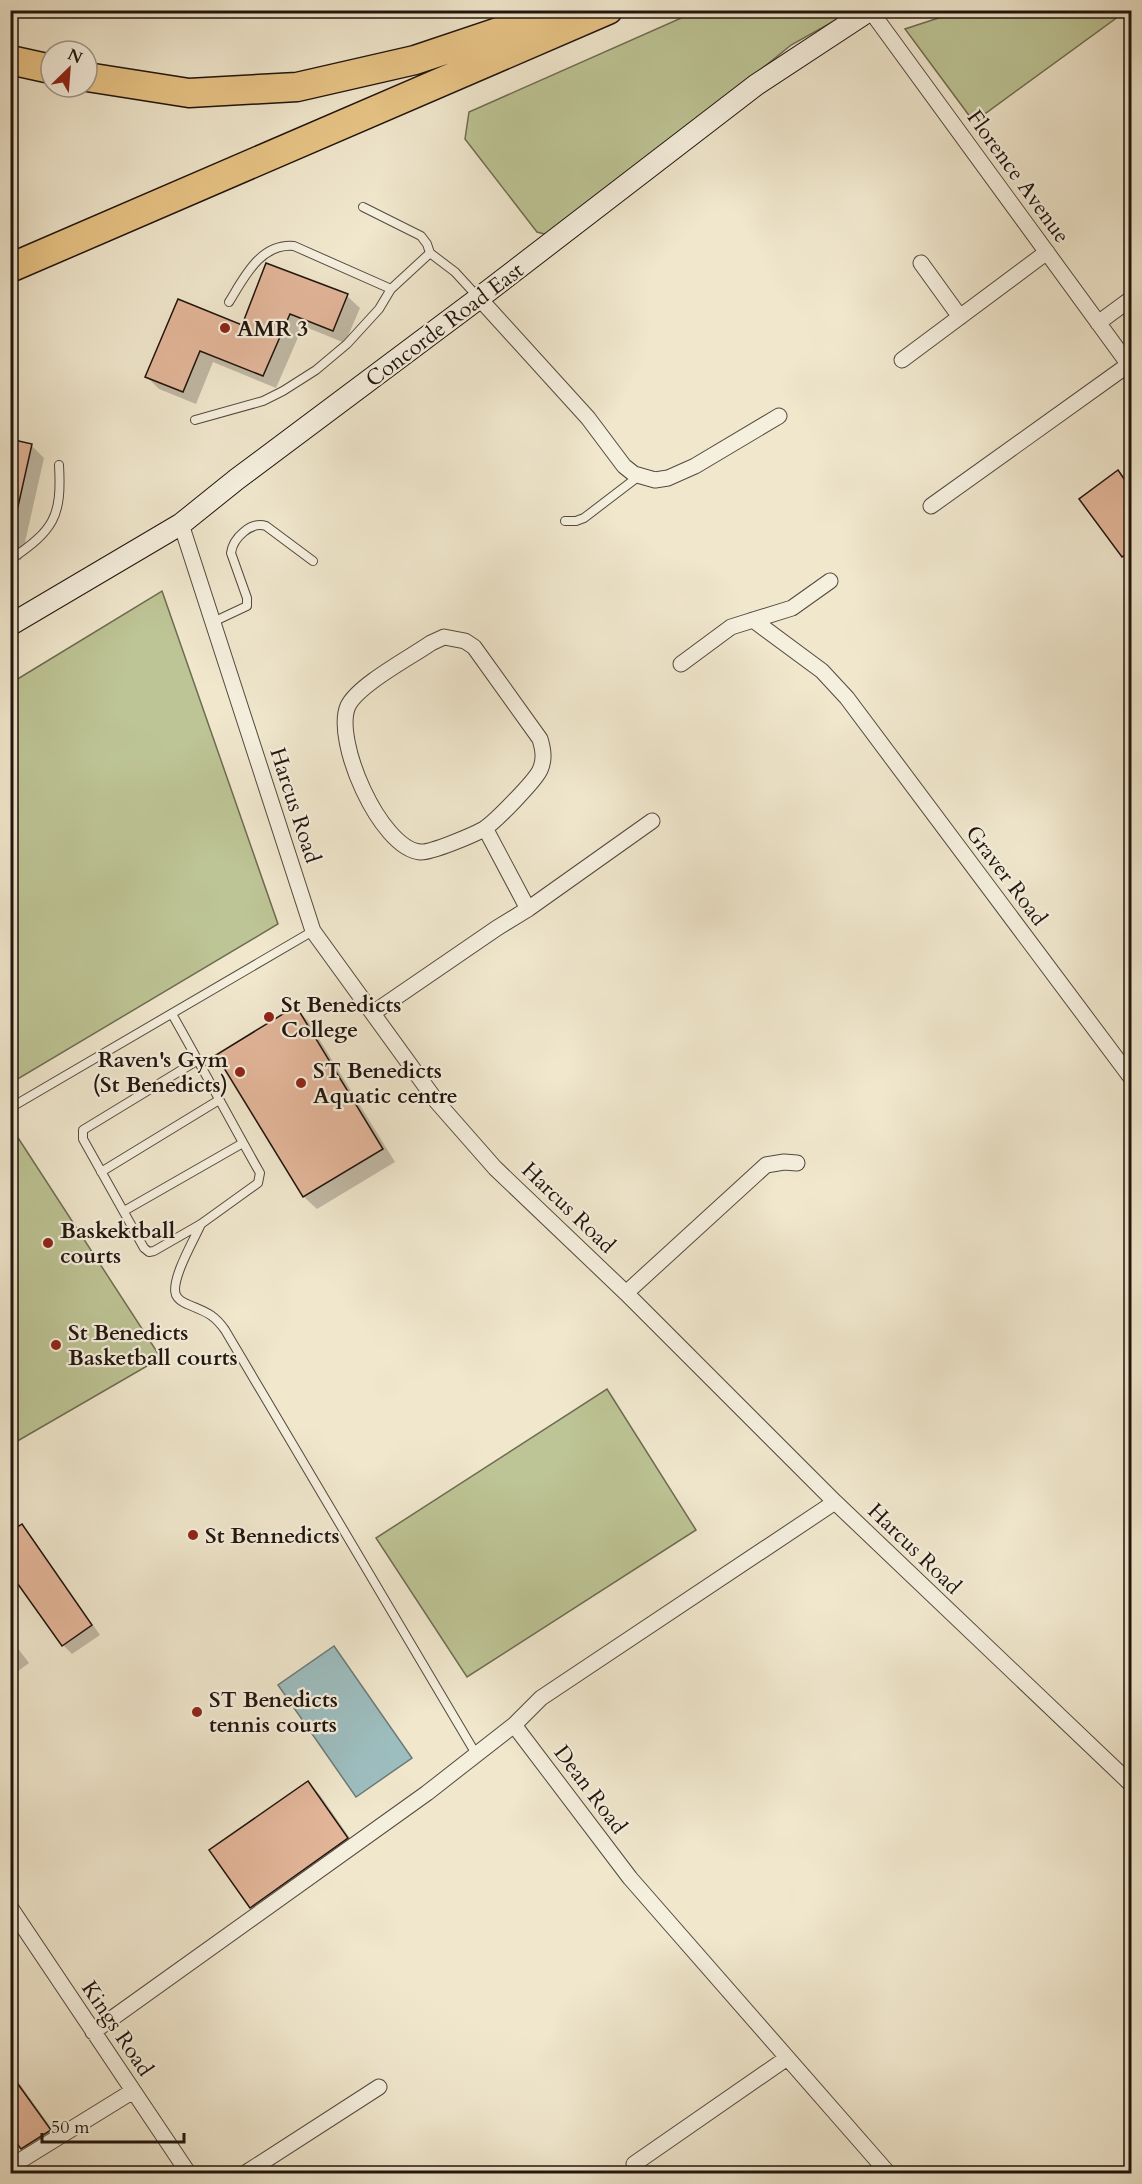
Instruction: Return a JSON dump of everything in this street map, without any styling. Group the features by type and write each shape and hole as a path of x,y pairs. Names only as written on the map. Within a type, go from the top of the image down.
{"highway":[{"path":"99,79 189,93 297,87 415,60 564,10"},
{"path":"10,268 608,10"},
{"path":"10,60 39,66"}],"main road":[{"name":"Concorde Road East","path":"10,625 181,524 756,85 870,10"}],"street":[{"name":"Florence Avenue","path":"870,10 1130,367"},
{"path":"902,360 1047,252"},
{"path":"921,263 960,317"},
{"path":"479,298 588,418 624,466 640,476 655,480 668,478 695,466 779,416"},
{"path":"1098,323 1131,298"},
{"path":"931,506 1130,367"},
{"name":"Harcus Road","path":"181,524 314,931 437,1102 489,1162 626,1293 835,1502 1131,1785"},
{"path":"681,664 731,627 792,609 830,582"},
{"name":"Graver Road","path":"753,620 822,671 847,698 1131,1079"},
{"path":"444,637 465,641 474,647 540,739 543,750 543,761 534,780 485,828 430,851 419,852 406,848 384,826 366,796 357,775 346,733 345,719 348,707 360,690 431,643 444,637"},
{"path":"373,1013 528,909 652,821"},
{"path":"485,828 528,909"},
{"path":"626,1293 766,1165 784,1162 798,1163"},
{"path":"93,2032 427,1793 514,1725 541,1698 835,1502"},
{"name":"Dean Road","path":"514,1725 630,1878 889,2174"},
{"name":"Kings Road","path":"10,1907 189,2174"},
{"path":"634,2164 788,2058"},
{"path":"244,2174 379,2087"},
{"path":"10,2167 133,2091"}],"lane":[{"path":"363,207 421,236 428,244 430,253 456,272 479,298"},
{"path":"229,302 252,266 261,257 268,251 287,246 294,246 392,290"},
{"path":"195,420 263,401 316,370 347,344 379,309 392,290 430,253"},
{"path":"10,560 32,543 54,519 61,494 59,465"},
{"path":"565,521 584,518 640,476"},
{"path":"213,622 247,606 247,598 231,553 232,546 253,525 259,523 266,526 313,561"},
{"path":"10,1107 314,931"},
{"path":"172,1014 198,1060 219,1100 260,1173 260,1180 201,1224 149,1252 144,1248 83,1139 83,1130 198,1060"},
{"path":"101,1172 219,1100"},
{"path":"124,1211 243,1143"},
{"path":"201,1224 178,1277 175,1292 177,1297 216,1317 225,1330 476,1754"}],"green space":[{"path":"697,11 852,11 791,45 562,239 537,232 465,139 469,112"},
{"path":"960,11 1126,11 986,113 971,118 905,29"},
{"path":"162,591 278,924 11,1083 11,683"},
{"name":"Baskektball courts","path":"11,1127 161,1358 14,1443 10,1439"},
{"path":"607,1389 696,1530 467,1677 376,1538"}],"water":[{"path":"334,1646 412,1758 356,1797 278,1685"}],"building":[{"name":"AMR 3","path":"266,263 348,294 333,331 290,314 263,376 200,351 183,392 145,377 178,299 242,325"},
{"path":"10,439 32,444 17,511 10,511"},
{"path":"1118,470 1131,489 1131,550 1122,557 1079,499"},
{"path":"296,1006 383,1149 303,1197 216,1055"},
{"path":"22,1524 92,1625 62,1646 10,1573 10,1532"},
{"path":"308,1781 348,1838 250,1908 209,1850"},
{"path":"10,2073 51,2130 21,2149 10,2134"}],"place":[{"name":"AMR 3","path":"225,328"},
{"name":"St Benedicts College","path":"269,1017"},
{"name":"Raven's Gym (St Benedicts)","path":"240,1072"},
{"name":"ST Benedicts Aquatic centre","path":"301,1083"},
{"name":"Baskektball courts","path":"48,1243"},
{"name":"St Benedicts Basketball courts","path":"56,1345"},
{"name":"St Bennedicts","path":"193,1535"},
{"name":"ST Benedicts tennis courts","path":"197,1712"}]}
